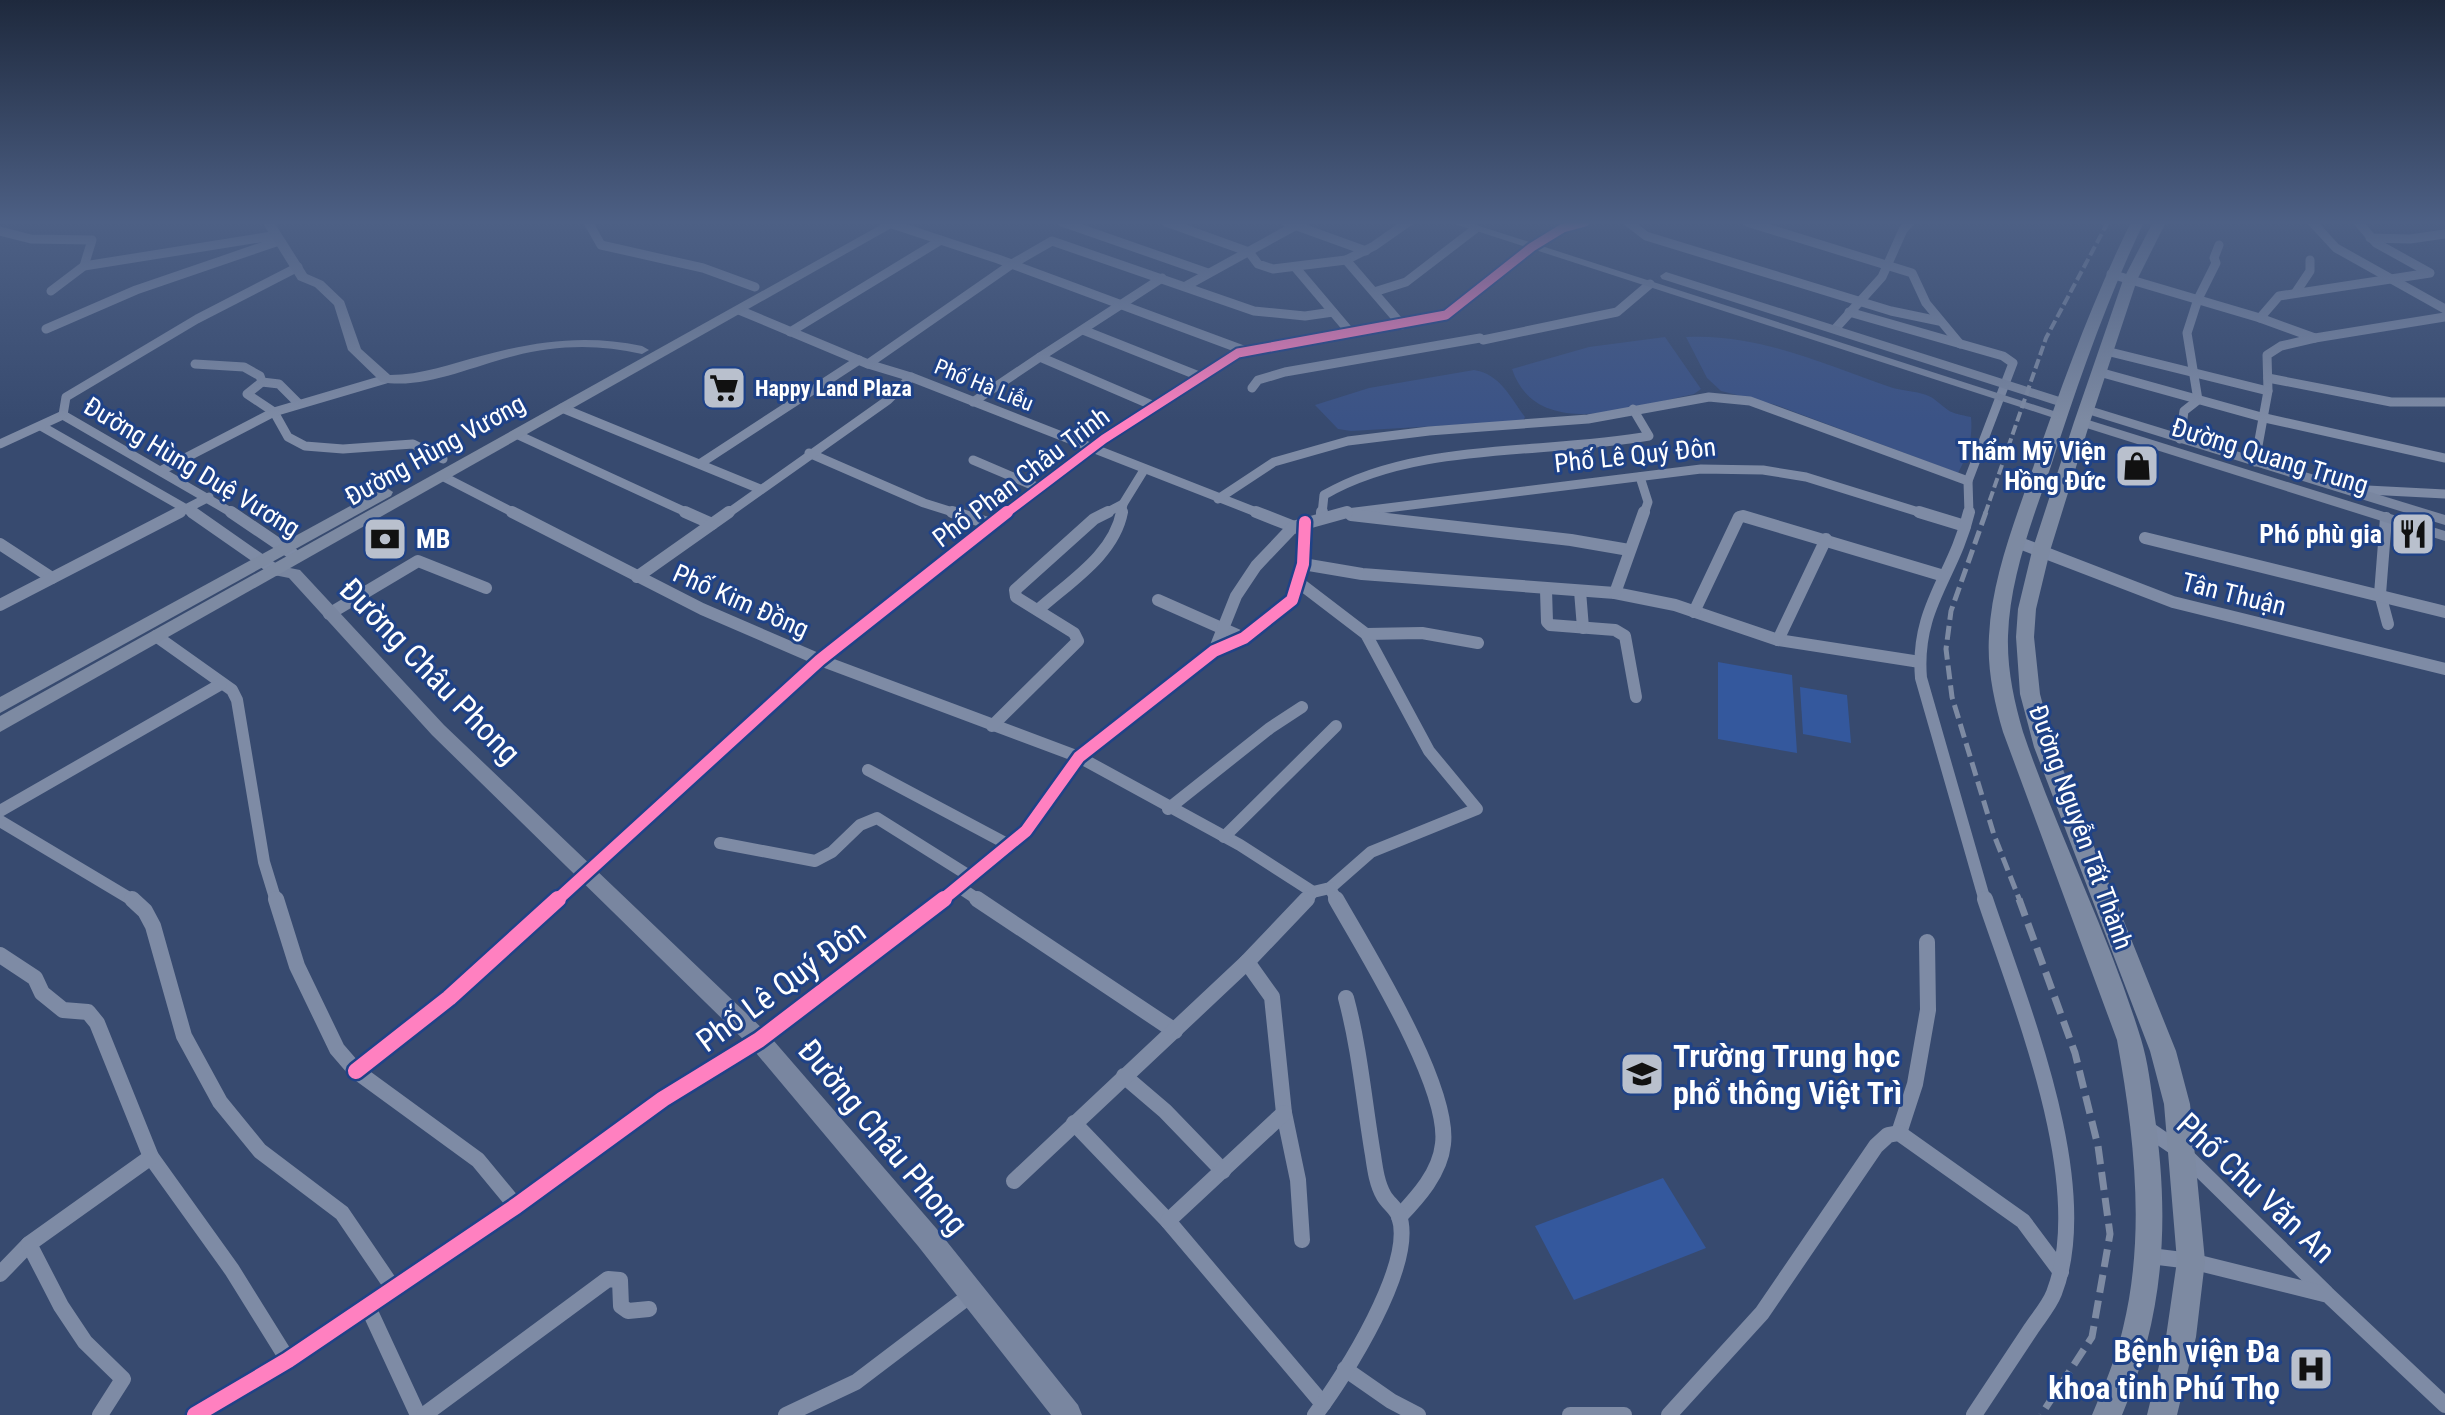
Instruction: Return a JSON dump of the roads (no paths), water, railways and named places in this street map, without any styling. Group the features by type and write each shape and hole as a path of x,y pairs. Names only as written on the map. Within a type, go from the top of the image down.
{"main road":[{"path":"323,288 340,304 355,350 386,379 424,376 570,340 608,341 642,350"},
{"name":"Đường Hùng Vương","path":"0,725 753,288"},
{"name":"Đường Hùng Vương","path":"442,467 516,434 739,310 772,288"},
{"path":"1663,288 2062,409"},
{"path":"1705,288 1835,329 2001,389"},
{"name":"Đường Nguyễn Tất Thành","path":"2107,1415 2115,1400 2143,1310 2150,1256 2140,1091 2129,1040 2016,743 1999,662 2001,601 2017,542 2062,409 2116,288"},
{"name":"Đường Nguyễn Tất Thành","path":"2109,308 2106,351 2041,551 2027,609 2025,665 2044,747 2163,1051 2177,1104 2191,1261 2181,1337 2162,1415"},
{"name":"Đường Quang Trung","path":"2084,416 2180,439 2212,456 2255,462 2445,520"},
{"name":"Đường Quang Trung","path":"2084,416 2212,456 2445,536"},
{"name":"Đường Hùng Vương","path":"0,706 283,562"},
{"name":"Đường Châu Phong","path":"283,562 438,730 759,1040 972,1294 1068,1415"}],"street":[{"path":"51,291 55,288"},
{"path":"46,329 141,288"},
{"path":"0,444 63,415 66,397 197,319 257,288"},
{"path":"790,332 862,288"},
{"path":"701,463 975,288"},
{"path":"1079,288 1246,351"},
{"path":"973,402 1147,288"},
{"path":"1192,288 1268,314 1305,316 1333,312"},
{"path":"1313,288 1350,332"},
{"path":"1371,288 1402,325"},
{"path":"1374,292 1387,288"},
{"name":"Phố Phan Châu Trinh","path":"356,1071 449,998 820,660 1090,449 1225,359 1246,351 1431,320 1456,309 1482,288"},
{"path":"1252,388 1258,380 1285,372 1617,312 1645,288"},
{"path":"1815,288 1939,321"},
{"path":"1835,329 1872,288"},
{"path":"1920,288 1926,303 1960,344"},
{"path":"2159,288 2315,338"},
{"path":"2198,400 2187,333 2203,288"},
{"path":"2296,292 2299,288"},
{"path":"2260,318 2279,296 2331,288"},
{"path":"2406,288 2445,309"},
{"name":"Phố Hà Liễu","path":"739,310 863,362 911,377 1218,499 1301,527"},
{"path":"1849,312 2009,359 2013,363 1968,481 1972,493 1965,526 1924,619 1920,662 1921,678 1976,871 2047,1093 2060,1145 2065,1227 2061,1272 2054,1294 1974,1415"},
{"path":"2255,462 2265,418 2267,355 2281,346 2315,338 2445,317"},
{"path":"1083,330 1199,376"},
{"path":"2106,351 2268,391"},
{"path":"1040,357 1154,406"},
{"path":"195,364 244,367 260,376 262,382 279,384 298,403"},
{"path":"2099,372 2265,418 2445,458"},
{"path":"637,577 888,400 911,377"},
{"path":"2268,378 2391,402 2445,402"},
{"path":"162,470 274,412 386,379"},
{"name":"Phố Kim Đồng","path":"262,382 247,394 274,412 288,437 313,448 413,444 442,467 637,577 820,660 1079,757 1168,809 1224,837 1313,892"},
{"path":"1218,499 1244,478 1275,462 1341,444 1450,429 1593,419 1678,400 1731,396 1968,481"},
{"path":"2180,439 2184,411 2198,400"},
{"path":"562,408 760,489"},
{"path":"1322,517 1318,510 1319,501 1333,487 1404,463 1475,454 1558,449 1649,436 1633,409"},
{"name":"Đường Hùng Duệ Vương","path":"63,415 209,497 283,562"},
{"name":"Đường Hùng Duệ Vương","path":"41,426 283,562"},
{"path":"516,434 712,524"},
{"path":"809,453 924,503 991,524"},
{"path":"973,460 1039,488"},
{"name":"Phố Lê Quý Đôn","path":"195,1415 288,1360 516,1206 663,1099 759,1040 965,882 1026,831 1079,757 1214,651 1244,638 1292,600 1303,564 1301,527 1336,513 1701,469 1785,473 1965,526"},
{"path":"1038,610 1104,551 1119,527 1123,504 1144,470"},
{"path":"1615,593 1648,502 1640,477"},
{"path":"2345,489 2445,494"},
{"path":"0,605 209,497"},
{"path":"992,726 1078,641 1074,633 1016,597 1015,590 1094,519 1123,504"},
{"path":"1336,513 1571,540 1629,550"},
{"path":"1694,612 1739,517 1747,516 1944,576"},
{"path":"2386,518 2380,594 2388,624"},
{"path":"1214,651 1236,596 1256,566 1301,527"},
{"path":"2145,538 2445,612"},
{"path":"1778,640 1826,539"},
{"name":"Tân Thuận","path":"2017,542 2173,602 2445,669"},
{"path":"0,544 52,578"},
{"path":"329,614 418,561 486,588"},
{"path":"1303,564 1362,574 1615,593 1675,605 1778,640 1920,662"},
{"path":"1014,1181 1247,962 1313,892 1330,888 1371,852 1477,809 1429,751 1366,634 1298,582"},
{"path":"1546,590 1547,622 1559,627 1615,630 1625,636 1636,697"},
{"path":"1580,591 1583,628"},
{"path":"1158,600 1244,638"},
{"path":"1366,634 1401,630 1440,633 1478,643"},
{"path":"156,636 232,690 237,700 264,862 297,966 337,1049 356,1071 478,1160 516,1206"},
{"path":"0,811 221,684"},
{"path":"1168,809 1270,728 1302,707"},
{"path":"1224,837 1336,726"},
{"path":"868,770 1009,845"},
{"path":"720,843 815,861 826,857 865,821 877,818 1175,1031"},
{"path":"0,821 129,896 145,911 153,926 184,1036 220,1102 260,1151 342,1213 393,1288"},
{"path":"1330,888 1391,995 1444,1118 1443,1143 1432,1178 1399,1217"},
{"path":"1899,1133 1915,1084 1928,1010 1927,942"},
{"path":"0,955 35,978 42,993 63,1010 88,1012 97,1023 151,1157 232,1270 288,1360"},
{"path":"1247,962 1272,997 1284,1113 1298,1180 1302,1240"},
{"path":"1074,1123 1168,1221 1319,1410 1345,1369 1395,1273 1400,1253 1399,1217 1383,1195 1376,1168 1358,1039 1346,998"},
{"path":"1124,1076 1165,1111 1223,1171"},
{"path":"1168,1221 1284,1113"},
{"name":"Phố Chu Văn An","path":"2143,1126 2183,1153 2445,1405"},
{"path":"1669,1415 1762,1313 1876,1146 1888,1135 1899,1133 2023,1221 2061,1272"},
{"path":"0,1274 29,1244 151,1157"},
{"path":"29,1244 61,1306 85,1342 123,1379 100,1415"},
{"name":"Phố Chu Văn An","path":"2150,1256 2191,1261 2328,1295"},
{"path":"367,1305 421,1415 608,1279 620,1280 621,1306 628,1311 649,1309"},
{"path":"793,1414 856,1382 972,1294"},
{"path":"1345,1369 1391,1401 1418,1415"},
{"path":"1570,1415 1624,1415"}],"railway":[{"path":"1985,514 2046,338 2073,288"},
{"path":"1986,512 1951,611 1946,649 1952,697 1994,835 2020,901"},
{"path":"2019,899 2075,1053 2098,1146 2110,1234 2092,1337 2041,1415"}],"place":[{"name":"Happy Land Plaza","path":"724,388"},
{"name":"Thẩm Mỹ Viện Hồng Đức","path":"2137,466"},
{"name":"Phó phù gia","path":"2413,534"},
{"name":"MB","path":"385,539"},
{"name":"Trường Trung học phổ thông Việt Trì","path":"1642,1074"},
{"name":"Bệnh viện Đa khoa tỉnh Phú Thọ","path":"2311,1369"}]}
